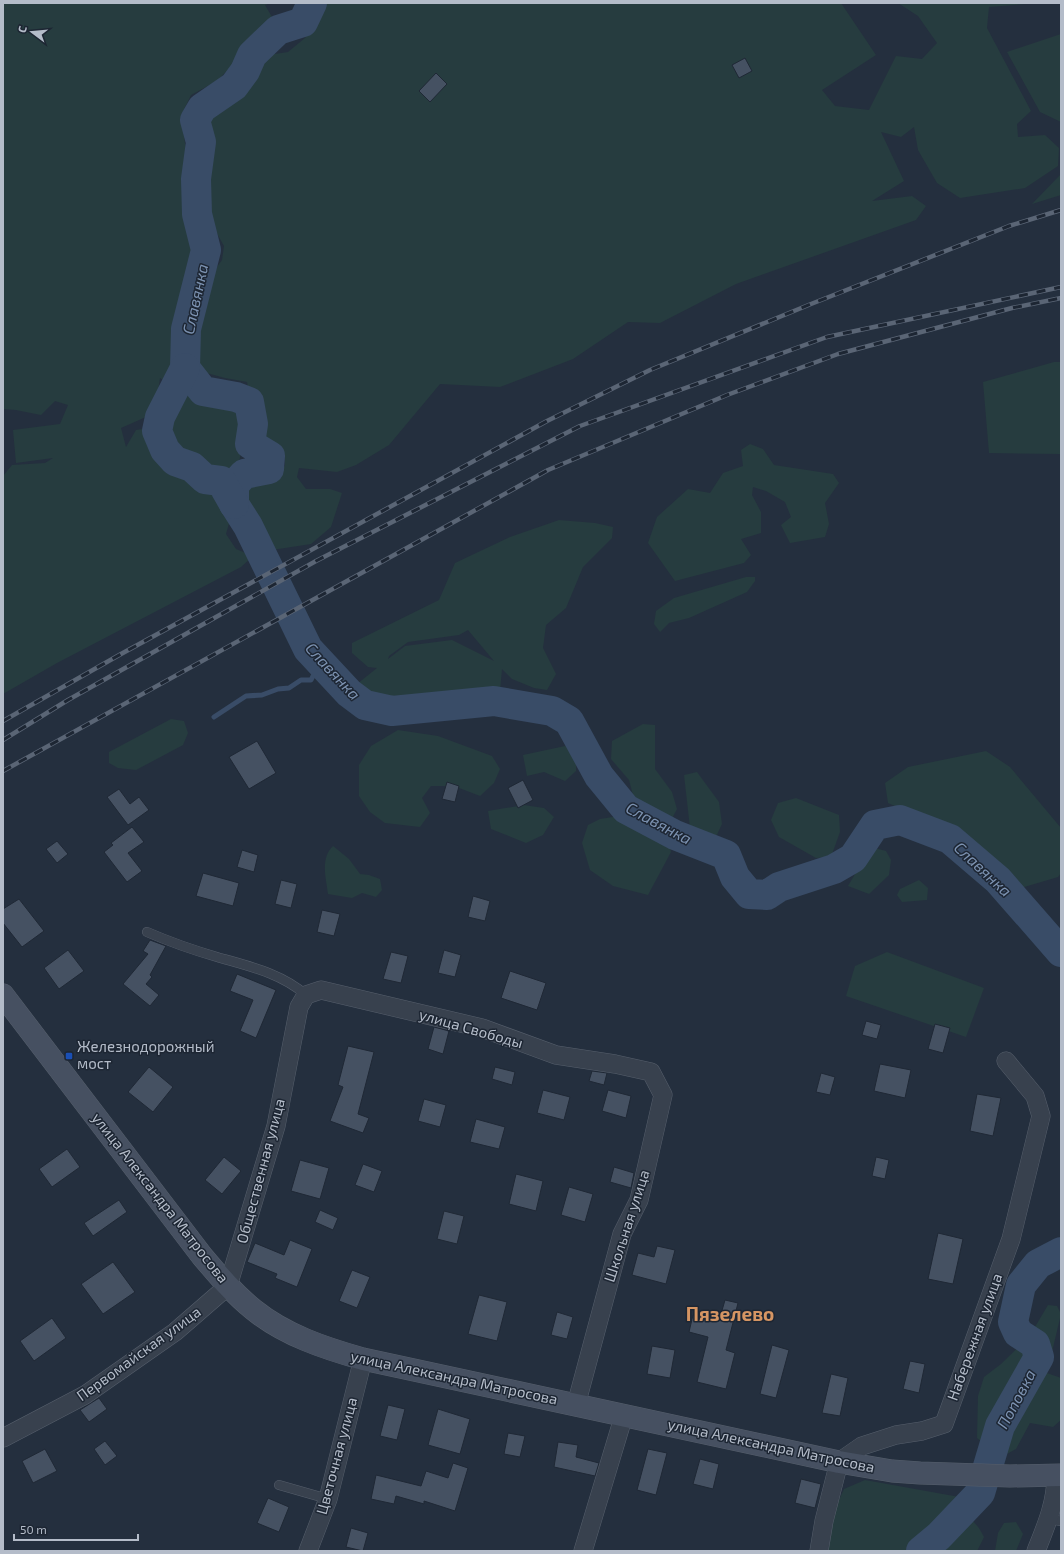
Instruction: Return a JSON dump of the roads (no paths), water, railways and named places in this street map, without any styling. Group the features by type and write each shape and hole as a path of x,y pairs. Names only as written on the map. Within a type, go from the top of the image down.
{"main road":[{"name":"улица Александра Матросова","path":"3,995 202,1256 228,1286 254,1310 279,1327 306,1341 363,1359 839,1462 892,1471 920,1473 1010,1476 1058,1475"}],"street":[{"name":"улица Свободы","path":"302,1001 321,990 482,1028 556,1055 615,1064 651,1072"},
{"name":"Общественная улица","path":"228,1286 276,1126 302,1001"},
{"name":"Набережная улица","path":"839,1462 862,1446 944,1424 1010,1239 1041,1116 1035,1096 1006,1061"},
{"name":"Школьная улица","path":"576,1405 622,1234 639,1200 663,1095 651,1072"},
{"name":"Первомайская улица","path":"3,1438 85,1395 175,1332 228,1286"},
{"name":"Цветочная улица","path":"308,1551 328,1500 363,1359"},
{"path":"583,1551 624,1415"},
{"path":"819,1551 824,1521 839,1462"},
{"path":"1036,1551 1055,1520 1058,1475"}],"lane":[{"path":"148,932 167,941 195,951 268,972 297,986 302,1001"},
{"path":"280,1485 328,1500"}],"waterway":[{"name":"Славянка","path":"312,3 303,22 278,30 252,55 245,71 234,86 202,108 195,120 201,142 196,179 197,214 206,250 186,329 185,368 203,391 236,397 249,402 253,424 250,444 270,456 269,469 244,474 234,485 234,504 248,526 308,649 349,693 365,705 392,711 494,701 552,711 569,721 599,776 626,809 675,835 726,855 735,877 749,894 767,895 779,887 834,869 853,858 875,825 900,820 950,839 998,880 1061,952"},
{"path":"185,368 160,417 157,431 165,450 175,461 192,467 205,479 221,481 234,504"},
{"path":"214,717 246,696 262,695 278,689 289,688 301,680 311,680 320,662"},
{"name":"Поповка","path":"921,1551 939,1536 980,1493 1000,1426 1039,1357 1035,1344 1018,1333 1013,1322 1021,1285 1038,1264 1061,1252"}],"railway":[{"path":"3,721 121,654 547,421 650,370 811,304 1009,226 1061,210"},
{"path":"3,740 68,700 316,561 580,426 827,337 1061,287"},
{"path":"3,771 548,470 727,395 838,354 1012,308 1061,298"}],"place":[{"name":"Железнодорожный мост","path":"69,1056"}],"district":[{"name":"Пязелево","path":"730,1314"}]}
